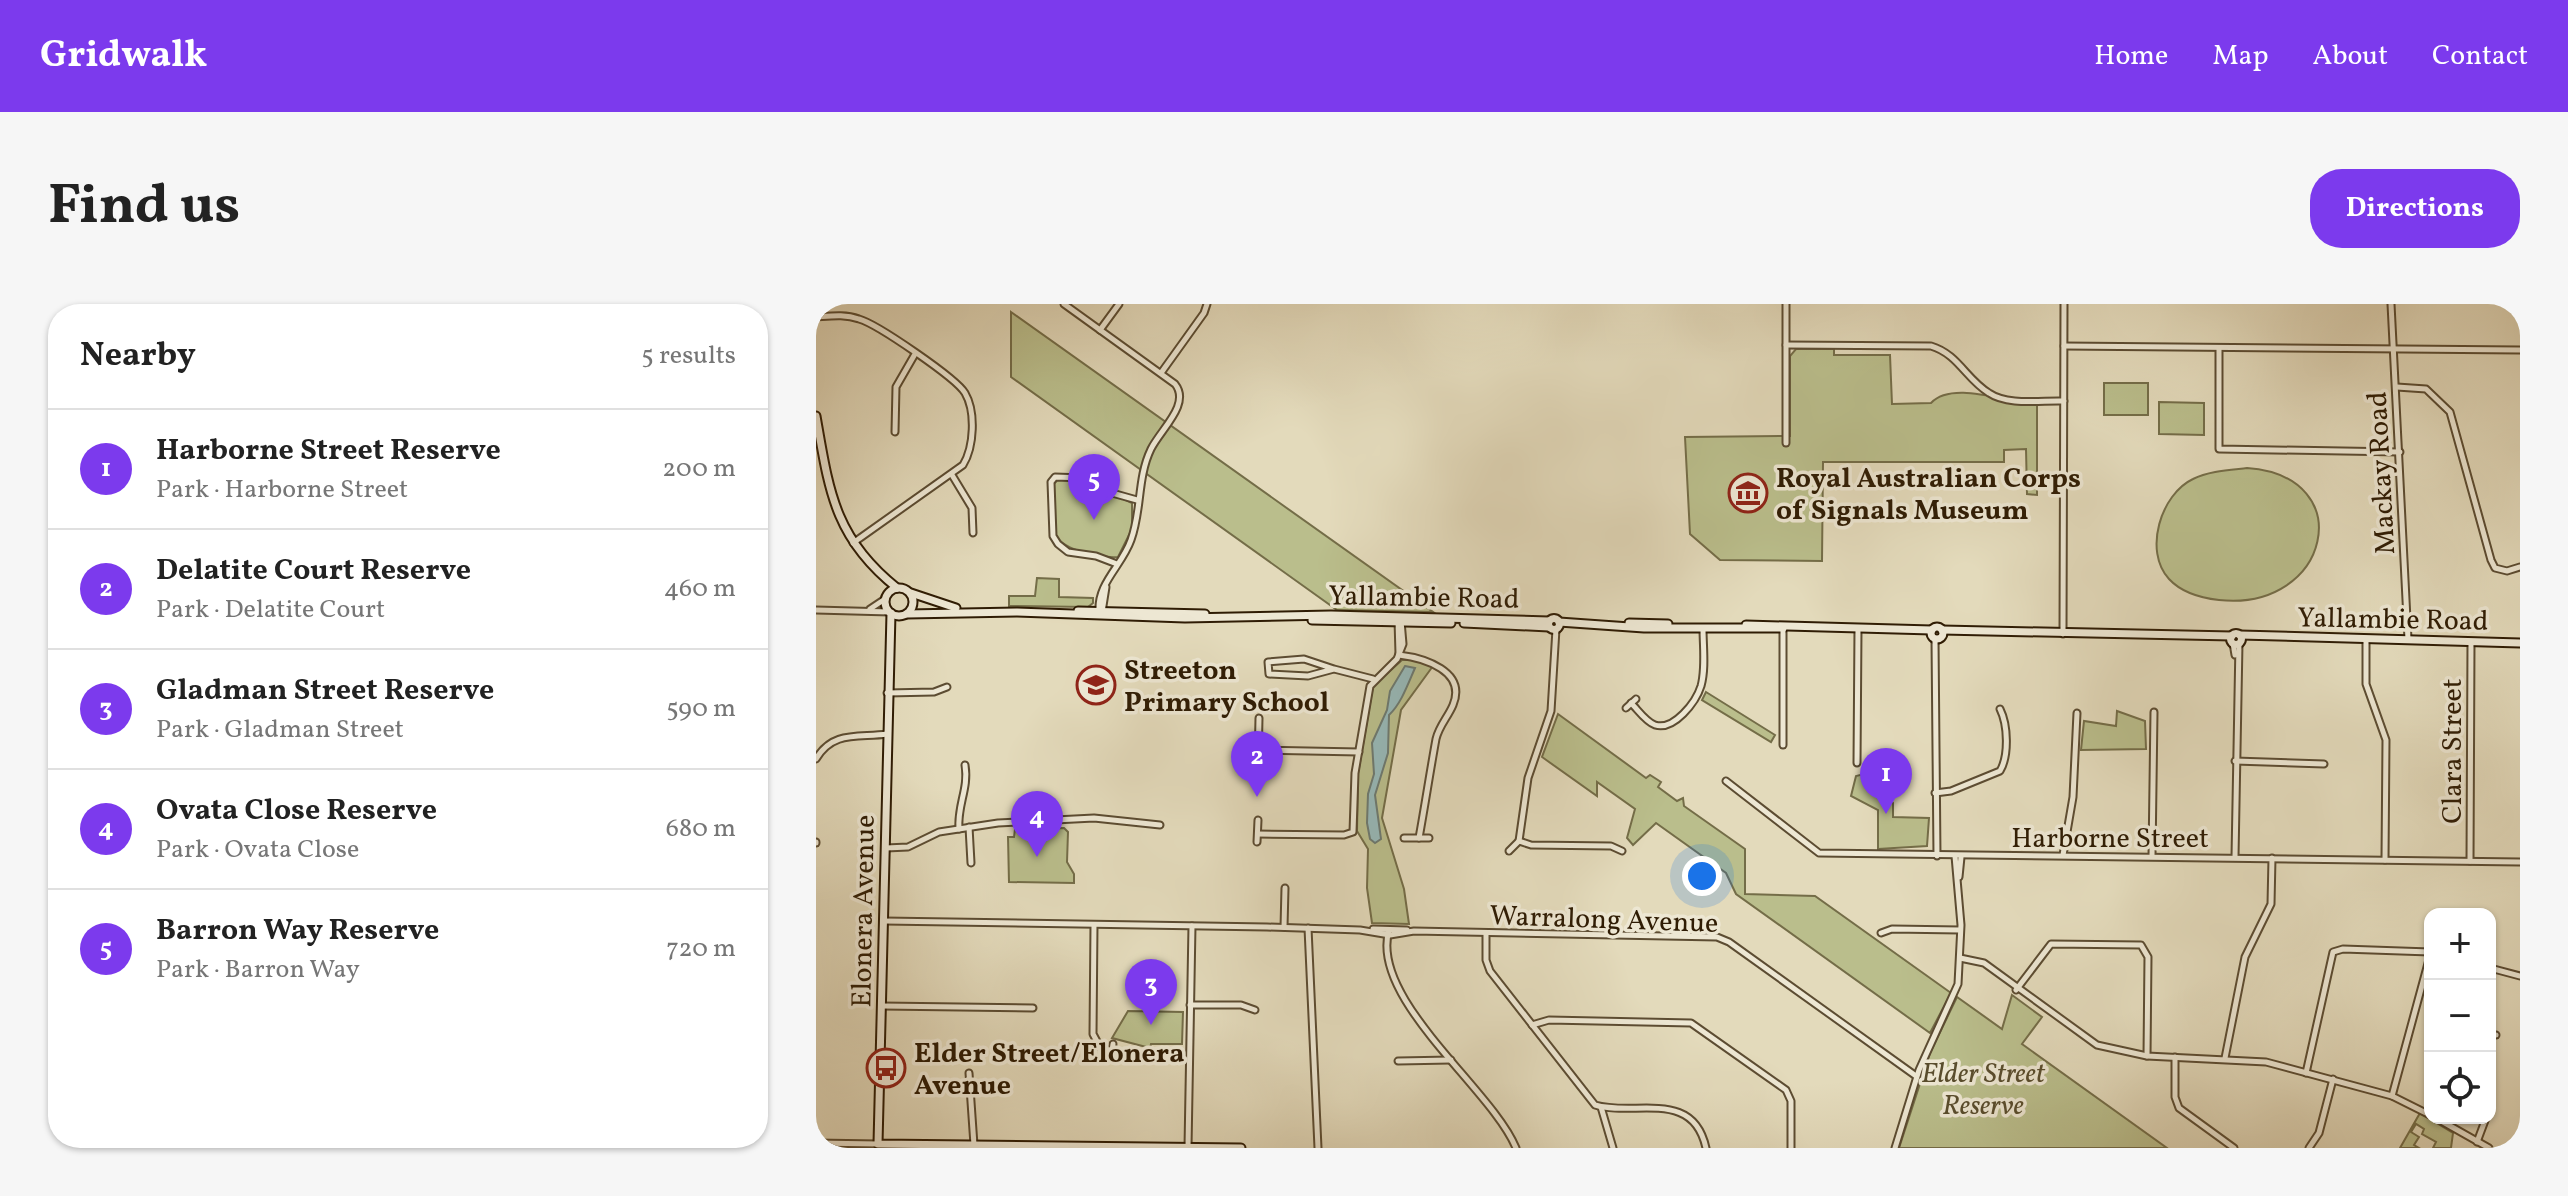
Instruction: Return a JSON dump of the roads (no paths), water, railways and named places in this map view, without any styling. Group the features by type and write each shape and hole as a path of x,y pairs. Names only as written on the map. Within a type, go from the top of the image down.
{"street":[{"path":"1064,304 1161,373 1178,387 1181,399 1148,455 1132,537 1100,593 1101,613"},
{"path":"1100,330 1119,304"},
{"path":"1161,373 1204,313 1207,304"},
{"path":"1786,304 1786,443"},
{"path":"2063,634 2064,304"},
{"name":"Mackay Road","path":"2391,304 2408,640"},
{"path":"816,317 845,316 868,322 961,388 970,407 970,451 963,465 852,543"},
{"path":"1786,345 1931,346 1952,354 1973,381 1990,395 2016,400 2064,401"},
{"path":"2064,346 2520,350"},
{"path":"2219,349 2219,449 2400,452"},
{"path":"895,432 896,387 915,354"},
{"path":"2397,387 2426,389 2450,412 2491,560 2495,568 2507,571 2520,567"},
{"path":"816,416 819,447 831,500 852,543 878,573 897,588 909,591 913,603 893,629 888,643"},
{"path":"952,475 972,508 973,533"},
{"path":"1117,564 1096,556 1068,552 1058,544 1053,536 1051,482 1055,477 1076,476 1137,500"},
{"path":"878,573 890,612"},
{"path":"865,610 897,588"},
{"name":"Yallambie Road","path":"909,591 931,602 966,611"},
{"path":"816,610 906,614"},
{"name":"Yallambie Road","path":"906,614 966,611 1101,613 1554,626 1641,622 1674,626 1737,627 1753,624 1783,628 1908,630 1937,635 1964,632 2236,640 2520,643"},
{"name":"Elonera Avenue","path":"881,1144 890,612"},
{"path":"1334,669 1308,676 1269,674 1268,662 1304,659 1373,679 1389,669 1399,655 1403,644 1399,621"},
{"path":"1509,851 1519,841 1528,778 1551,711 1554,626"},
{"path":"1631,703 1648,721 1659,725 1686,711 1701,686 1703,626"},
{"path":"1783,628 1783,745"},
{"path":"1857,763 1858,629"},
{"path":"1934,856 1937,635"},
{"path":"2235,857 2236,640"},
{"path":"2366,640 2366,684 2386,740 2385,860"},
{"name":"Clara Street","path":"2470,861 2471,642"},
{"path":"1399,655 1436,665 1451,678 1456,690 1453,707 1438,732 1419,838"},
{"path":"1258,834 1352,833 1359,752 1373,679"},
{"path":"887,694 934,692 947,687"},
{"path":"1935,793 1951,791 2002,769 2005,726 2000,709"},
{"path":"2152,856 2154,712"},
{"path":"2063,855 2073,797 2077,713"},
{"path":"1258,764 1259,718"},
{"path":"817,755 842,737 887,734"},
{"path":"1259,750 1359,752"},
{"path":"2235,761 2324,764"},
{"path":"959,829 958,809 968,786 965,765"},
{"name":"Harborne Street","path":"1726,781 1815,851 1934,856 2520,862"},
{"path":"886,848 908,847 932,834 969,827 1088,818 1160,825"},
{"path":"1257,842 1258,820"},
{"path":"969,827 971,863"},
{"path":"1404,838 1429,838"},
{"path":"1519,841 1531,845 1611,846 1622,851"},
{"path":"1895,1148 1918,1073 1955,991 1960,958 1958,856"},
{"path":"2225,1058 2245,957 2271,904 2272,858"},
{"path":"1284,927 1285,888"},
{"name":"Warralong Avenue","path":"884,921 1721,938 1898,1063 1918,1073"},
{"path":"1094,925 1093,1034 1100,1047 1112,1047 1111,1058"},
{"path":"1188,1147 1190,926"},
{"path":"1308,928 1318,1148"},
{"path":"1881,933 1892,929 1960,930"},
{"path":"1389,933 1389,952 1403,995 1516,1148"},
{"path":"1486,933 1486,960 1490,971 1589,1098 1601,1107 1678,1112 1695,1125 1706,1148"},
{"path":"2016,990 2051,944 2141,945 2148,957 2147,1056"},
{"path":"2306,1073 2333,952 2343,949 2424,954"},
{"path":"1960,958 1980,960 2016,990 2090,1042 2147,1056 2266,1062 2392,1096 2424,1112"},
{"path":"2496,970 2520,976"},
{"path":"2392,1096 2424,976"},
{"path":"1190,1005 1241,1005 1255,1010"},
{"path":"882,1006 1033,1008"},
{"path":"1532,1025 1549,1020 1695,1025 1786,1090 1792,1106 1791,1148"},
{"path":"2175,1057 2175,1097 2179,1108 2234,1148"},
{"path":"1398,1061 1451,1060"},
{"path":"969,1073 974,1145"},
{"path":"2309,1148 2319,1133 2333,1079"},
{"path":"1601,1107 1613,1148"},
{"path":"2446,1124 2489,1148"},
{"path":"2477,1142 2484,1124"},
{"path":"816,1143 1241,1148"}],"water":[{"path":"1405,666 1415,668 1401,700 1389,715 1388,753 1375,795 1381,839 1375,843 1370,839 1367,823 1368,794 1374,774 1372,743 1387,710 1390,691"}],"place":[{"name":"Royal Australian Corps of Signals Museum","path":"1748,493"},
{"name":"Barron Way Reserve","path":"1094,520"},
{"name":"Streeton Primary School","path":"1096,685"},
{"name":"Delatite Court Reserve","path":"1257,797"},
{"name":"Harborne Street Reserve","path":"1886,814"},
{"name":"Ovata Close Reserve","path":"1037,857"},
{"name":"Gladman Street Reserve","path":"1151,1025"},
{"name":"Elder Street/Elonera Avenue","path":"886,1068"}],"park label":[{"name":"Elder Street Reserve","path":"1983,1088"}]}
